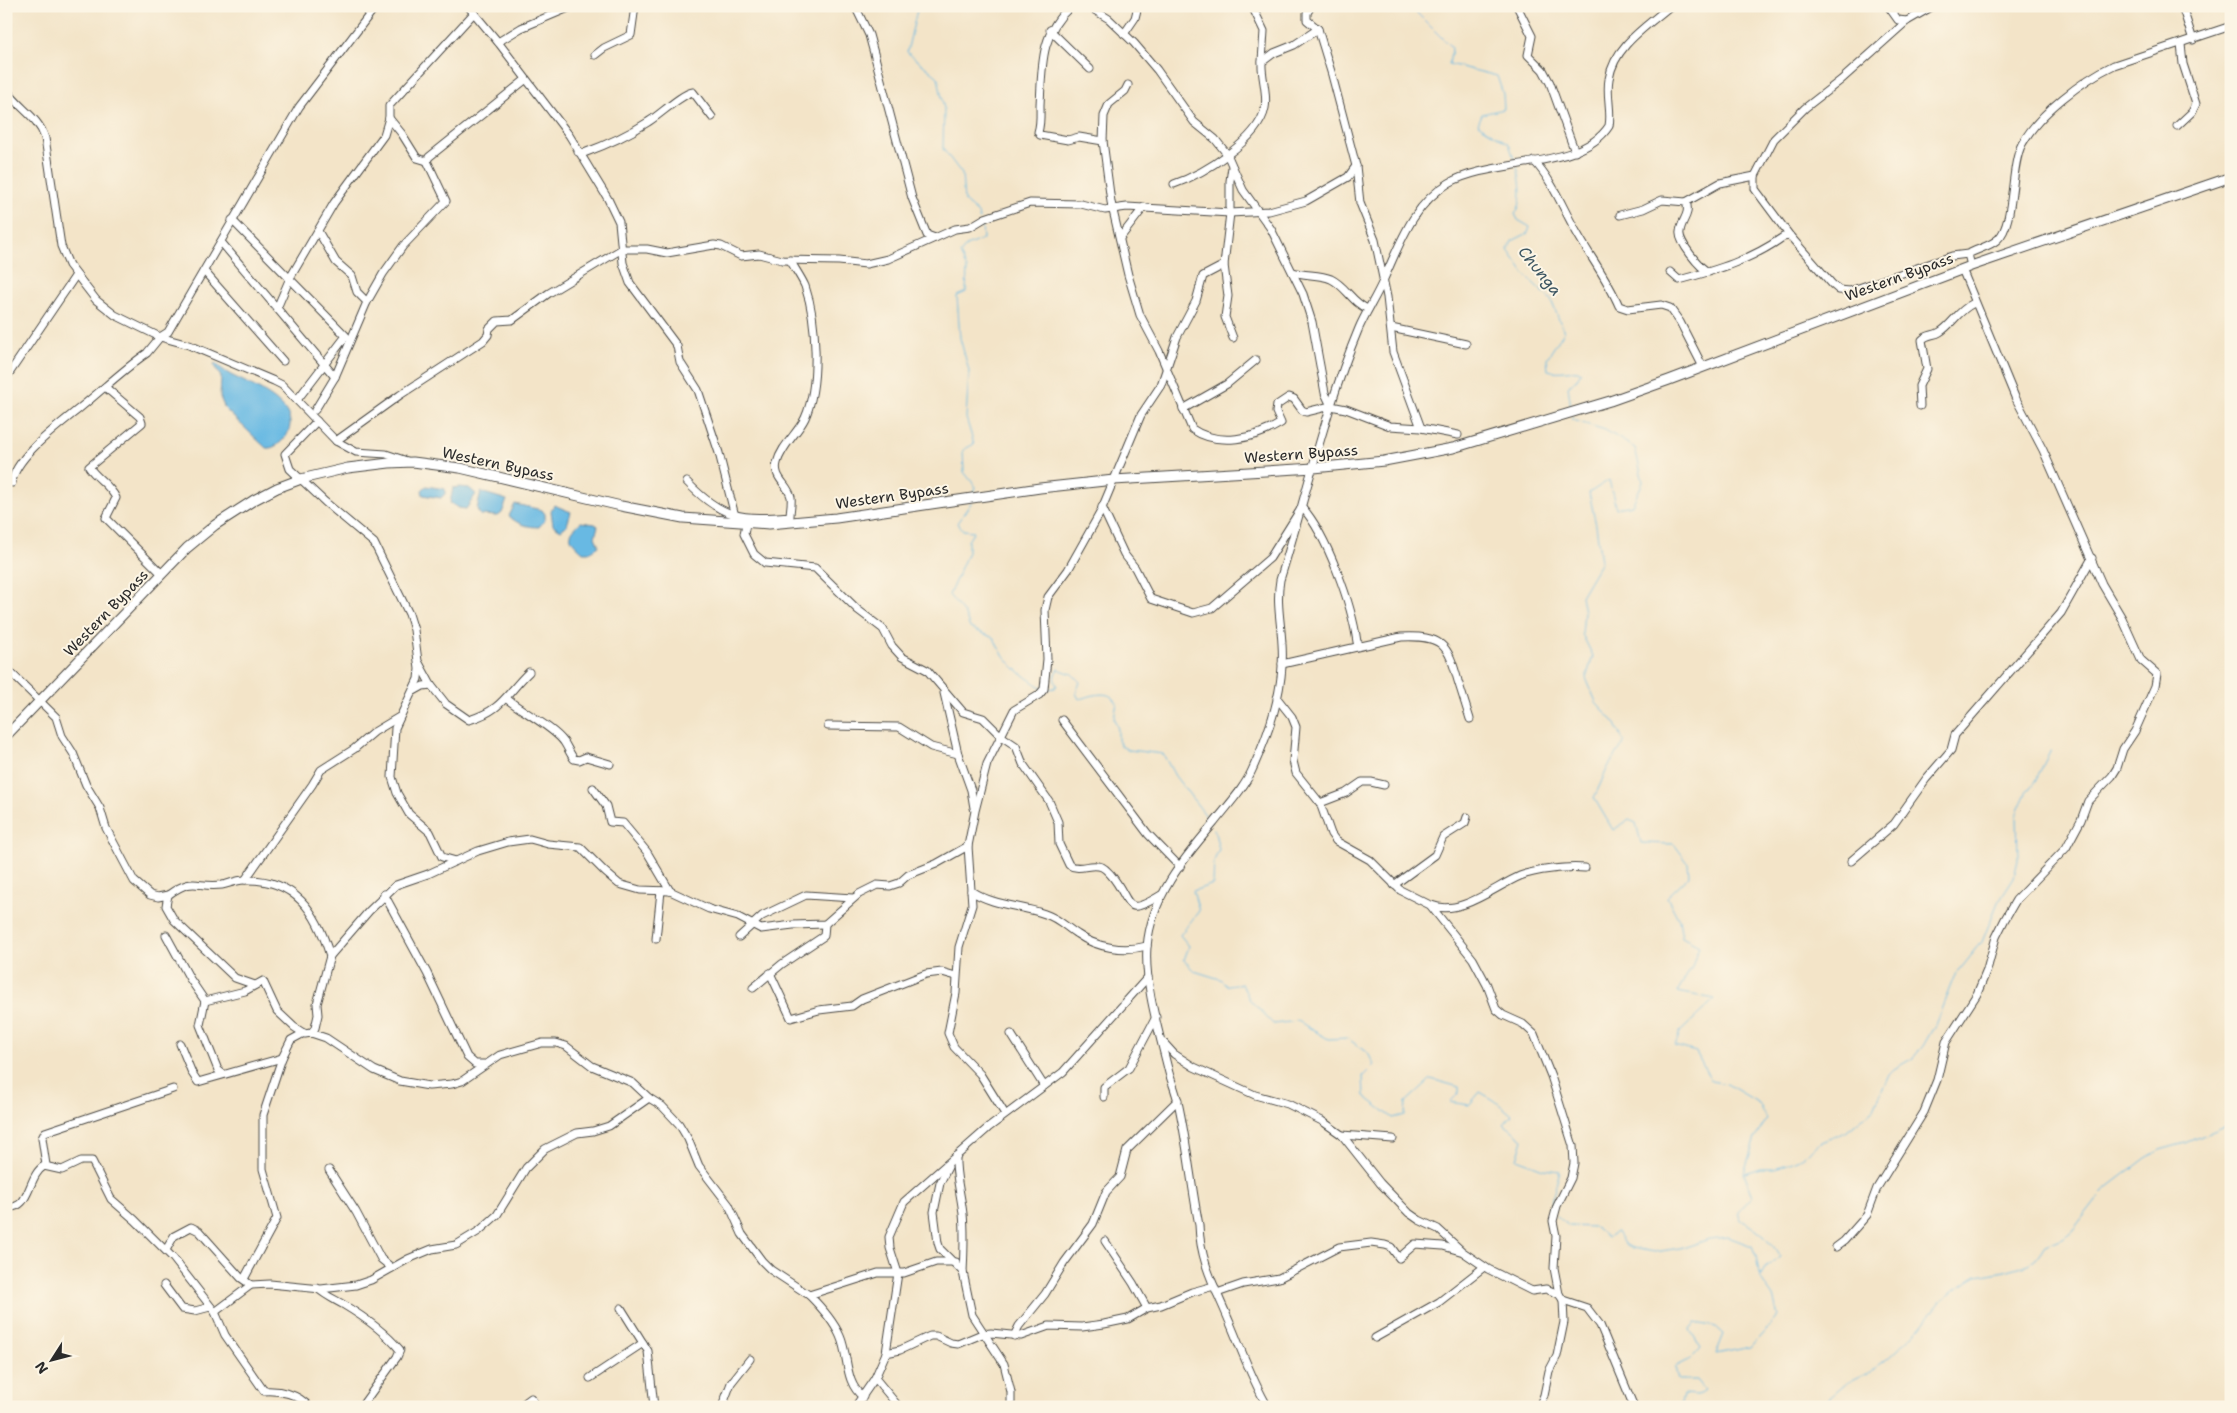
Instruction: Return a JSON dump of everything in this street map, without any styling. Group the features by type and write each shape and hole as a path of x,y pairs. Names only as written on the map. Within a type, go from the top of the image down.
{"main road":[{"name":"Western Bypass","path":"6,736 188,548 215,525 254,500 301,479 348,468 413,462 477,471 674,517 746,524 769,524 836,518 979,496 1114,480 1314,468 1384,461 1453,448 1580,410 1703,367 1962,269 2231,177"}],"street":[{"path":"12,483 12,475 32,449 51,430 148,353 160,338 168,332 299,107 376,6"},
{"path":"498,42 521,28 573,6"},
{"path":"595,55 604,48 631,35 634,6"},
{"path":"855,6 868,35 875,58 912,198 927,234 935,238"},
{"path":"1071,6 1058,18 1050,30 1042,76 1039,134 1068,140 1079,137 1103,141"},
{"path":"1088,6 1109,18 1157,70 1194,122 1215,139 1227,154 1243,190 1260,211 1293,272 1312,322 1325,394 1331,406"},
{"path":"1124,34 1135,18 1138,6"},
{"path":"1174,184 1189,180 1227,154 1254,130 1264,111 1266,106 1262,62 1264,31 1252,6"},
{"path":"1311,6 1307,13 1308,20 1318,29 1356,166 1359,198 1375,240 1391,328 1393,352 1421,428"},
{"path":"1517,6 1532,36 1528,55 1543,70 1550,83 1575,152"},
{"path":"1265,1406 1216,1289 1206,1270 1199,1243 1199,1225 1178,1100 1156,1017 1148,977 1147,946 1151,924 1161,894 1247,780 1262,745 1277,698 1282,664 1278,593 1331,406 1368,308 1383,282 1405,230 1426,200 1450,183 1462,178 1517,164 1575,152 1601,136 1609,126 1609,80 1621,50 1670,6"},
{"path":"1888,6 1898,20 1907,21"},
{"path":"1933,6 1907,21 1841,80 1805,108 1774,138 1754,176 1755,189 1790,236 1832,284 1844,291 1850,291 1952,256 1968,254 1994,242 2004,232 2018,153 2022,144 2041,120 2074,91 2106,69 2231,26"},
{"path":"2182,6 2193,40"},
{"path":"277,308 290,278 334,204 384,135 389,118 389,106 472,9 569,135 617,216 623,263 630,283 677,346 680,362 698,390 719,453 735,516"},
{"path":"1262,62 1274,53 1294,45 1318,29"},
{"path":"1050,30 1090,69"},
{"path":"2177,126 2192,112 2196,104 2183,64 2182,44"},
{"path":"427,161 429,157 471,122 525,80"},
{"path":"1128,85 1125,91 1106,109 1103,141 1110,194 1140,315 1159,350 1192,429 1209,438 1228,439 1262,433 1281,423 1276,412 1277,405 1289,398 1294,400 1306,412 1331,406 1346,409 1390,426 1421,428 1458,435"},
{"path":"6,89 17,104 36,121 44,134 61,246 69,265 104,308 160,338 189,344 274,381 299,402 336,441 356,452 386,454 413,462"},
{"path":"578,152 584,153 623,137 666,110 688,93 693,92 712,117"},
{"path":"315,410 335,377 367,302 383,274 403,246 446,201 427,161 416,158 402,134 389,118"},
{"path":"1534,161 1547,175 1552,190 1614,292 1619,306 1628,309 1661,305 1670,308 1680,322 1703,367"},
{"path":"336,441 397,397 482,341 496,321 512,320 549,294 622,249 647,249 667,253 714,245 721,246 741,256 759,254 790,260 839,261 866,264 888,259 955,229 970,227 1030,203 1082,204 1105,210 1144,207 1230,213 1269,211 1306,201 1348,177 1356,166"},
{"path":"1232,167 1230,213 1224,265 1228,296 1225,316 1233,338"},
{"path":"1620,215 1643,209 1662,200 1686,202 1720,183 1754,176"},
{"path":"1686,202 1688,208 1687,215 1681,227 1680,238 1700,267 1709,272"},
{"path":"1120,238 1144,207"},
{"path":"232,220 346,336 325,362 299,402"},
{"path":"318,231 336,262 352,276 357,292 367,302"},
{"path":"1670,272 1679,280 1709,272 1749,258 1783,237 1790,236"},
{"path":"221,242 325,362 335,377"},
{"path":"1968,254 1971,266"},
{"path":"688,482 723,512 735,516 770,518 790,516 790,495 777,473 777,462 799,429 808,410 813,388 816,344 810,304 802,280 790,260"},
{"path":"1005,1114 980,1074 954,1047 948,1033 956,993 956,976 961,940 972,905 968,846 987,764 1016,707 1039,695 1044,689 1047,678 1046,603 1077,556 1102,507 1141,415 1162,385 1177,337 1196,301 1203,276 1224,265"},
{"path":"1836,1247 1848,1238 1867,1215 1877,1188 1924,1112 1938,1080 1946,1042 1977,994 1987,970 1996,938 2005,919 2016,900 2066,848 2081,820 2088,801 2112,776 2123,749 2135,731 2155,686 2157,674 2139,656 2122,618 2102,584 2043,450 2015,397 1974,303 1962,269"},
{"path":"204,271 283,361"},
{"path":"1293,272 1305,276 1331,279 1357,304 1368,308"},
{"path":"6,378 76,275"},
{"path":"1920,406 1919,386 1927,369 1922,340 1925,337 1942,332 1962,308 1974,303"},
{"path":"1391,328 1466,344"},
{"path":"1183,409 1227,384 1256,360"},
{"path":"105,387 140,418 142,423 89,467 93,473 106,483 116,498 106,518 162,574"},
{"path":"299,402 315,410 320,416 318,423 285,454 290,469 325,502 374,542 409,614 414,630 418,679 395,728 392,747 392,777 393,785 409,814 433,836 442,857 441,866 436,871"},
{"path":"1102,507 1124,554 1135,568 1151,599 1198,612 1212,608 1262,566 1278,548 1302,507"},
{"path":"1302,507 1332,559 1351,611 1357,642 1360,646"},
{"path":"746,524 744,534 759,560 765,563 816,568 858,610 884,629 892,646 902,657 927,670 963,712 983,718 1001,736 1016,746 1023,764 1047,796 1058,822 1059,844 1069,865 1078,869 1096,866 1105,869 1120,887 1128,903 1133,907 1140,907 1161,894"},
{"path":"1851,861 1894,824 1926,779 1951,750 1955,734 2061,613 2092,558"},
{"path":"1282,664 1401,637 1420,636 1433,639 1443,646 1453,660 1470,719"},
{"path":"418,662 431,685 446,704 469,720 491,711 507,699 513,688 529,672"},
{"path":"6,668 56,717 62,736 73,753 86,786 100,808 106,828 130,875 140,889 158,898 168,895 180,886 190,884 222,885 245,880 275,883 284,886 301,900 318,926 330,956"},
{"path":"414,691 423,686 431,685"},
{"path":"944,691 958,754 971,790 975,811"},
{"path":"1277,698 1292,717 1296,727 1293,761 1296,773 1320,803 1334,838 1370,860 1408,895 1437,908 1456,908 1527,874 1570,867 1585,868"},
{"path":"507,699 533,719 540,721 557,736 574,759 579,760 586,757 610,764"},
{"path":"245,880 312,785 318,772 399,717"},
{"path":"1062,720 1148,834 1180,867"},
{"path":"828,726 899,727 932,747 958,754"},
{"path":"1320,803 1346,793 1362,782 1384,785"},
{"path":"593,788 606,806 610,822 623,823 647,852 670,891"},
{"path":"1394,884 1435,855 1443,837 1465,823 1467,817"},
{"path":"244,1280 277,1218 263,1169 263,1120 264,1109 282,1058 291,1040 315,1028 318,1015 317,1004 330,956 384,894 396,884 436,871 478,851 530,839 555,844 575,845 580,847 619,884 640,890 670,891 709,909 738,917 760,929 826,924"},
{"path":"753,988 770,973 824,936 826,924 854,898 877,885 890,886 899,883 908,875 936,864 968,846"},
{"path":"442,857 456,861"},
{"path":"656,939 661,891"},
{"path":"971,891 984,898 1009,906 1045,914 1060,921 1088,941 1126,950 1147,946"},
{"path":"384,894 427,973 467,1057 475,1064 484,1064"},
{"path":"168,895 166,906 174,920 235,978 255,985"},
{"path":"739,936 773,910 806,895 854,898"},
{"path":"1430,905 1472,959 1487,985 1496,1009 1503,1016 1523,1024 1537,1038 1566,1120 1573,1146 1574,1163 1571,1178 1553,1221 1556,1236 1554,1268 1561,1297 1564,1322 1557,1356 1549,1371 1547,1387 1539,1407"},
{"path":"166,936 190,979 205,1000 200,1025 218,1070 223,1074"},
{"path":"770,973 791,1018 819,1010 852,1006 862,999 926,974 942,972 956,976"},
{"path":"856,1406 875,1378 886,1353 898,1273 890,1248 889,1237 899,1211 910,1196 1005,1114 1072,1063 1089,1041 1148,977"},
{"path":"205,1000 245,991 263,981 277,1011 294,1028 335,1043 374,1070 394,1080 429,1086 452,1084 462,1081 484,1064 500,1055 542,1044 562,1044 592,1066 634,1083 649,1098 662,1106 679,1124 688,1139 699,1166 729,1204 742,1234 762,1261 771,1270 809,1295 834,1324 841,1336 847,1367 856,1389 863,1397"},
{"path":"1104,1097 1104,1087 1129,1068 1156,1017"},
{"path":"1011,1034 1044,1086"},
{"path":"1162,1040 1174,1054 1194,1067 1255,1095 1284,1102 1307,1113 1342,1135 1394,1199 1419,1220 1438,1229 1462,1252 1484,1267 1532,1291 1546,1290 1582,1305 1594,1315 1634,1407"},
{"path":"180,1044 192,1074 198,1082 282,1058"},
{"path":"46,1166 42,1138 45,1132 173,1089"},
{"path":"164,1285 182,1309 195,1311 212,1309 251,1285 270,1284 317,1288 356,1285 432,1249 456,1245 466,1240 497,1215 526,1168 545,1149 577,1132 593,1131 609,1126 649,1098"},
{"path":"1014,1336 1019,1326 1045,1294 1064,1263 1093,1224 1106,1192 1120,1177 1127,1150 1178,1100"},
{"path":"1342,1135 1393,1139"},
{"path":"956,1156 956,1171 963,1213 965,1244 963,1272 970,1308 976,1321 1004,1364 1011,1407"},
{"path":"6,1207 13,1208 23,1202 36,1173 46,1166 62,1170 87,1159 92,1161 110,1199 136,1220 166,1250 212,1309 225,1335 264,1391 296,1396 309,1407"},
{"path":"950,1163 940,1183 934,1212 940,1249 956,1262 963,1272"},
{"path":"329,1170 356,1212 381,1259 392,1268"},
{"path":"166,1250 174,1236 192,1226 251,1285"},
{"path":"1443,1246 1446,1243 1445,1236"},
{"path":"1105,1241 1147,1308"},
{"path":"886,1353 900,1350 930,1336 936,1336 958,1344 991,1332 1014,1336 1028,1335 1049,1326 1082,1327 1128,1319 1147,1308 1160,1306 1192,1292 1278,1278 1340,1247 1372,1243 1385,1245 1391,1247 1399,1258 1415,1244 1443,1246 1462,1252"},
{"path":"809,1295 878,1273 898,1273 936,1262 956,1262"},
{"path":"1375,1338 1439,1302 1484,1267"},
{"path":"317,1288 328,1298 343,1304 391,1338 400,1350 398,1356 361,1407"},
{"path":"621,1308 648,1351 654,1407"},
{"path":"590,1378 643,1343"},
{"path":"722,1407 731,1383 750,1359"},
{"path":"875,1378 899,1407"},
{"path":"518,1407 531,1398 537,1407"},
{"path":"584,1407 597,1407"}],"water":[{"path":"215,363 229,374 264,392 284,408 289,418 289,428 279,444 266,448 225,409 220,397 221,377 214,366"},
{"path":"426,486 445,489 445,494 441,498 423,495 422,490"},
{"path":"453,488 469,488 476,494 466,509 459,508 450,503"},
{"path":"481,492 507,500 502,513 498,516 480,515 477,509"},
{"path":"515,504 542,510 545,514 545,520 539,527 526,526 519,523 509,516"},
{"path":"554,505 571,512 567,525 561,530 553,525 551,511"},
{"path":"581,522 598,526 595,537 599,546 590,552 583,552 571,537 573,531"}],"waterway":[{"path":"918,6 907,52 938,77 944,109 943,149 962,174 964,201 978,213 979,219"},
{"name":"Chunga","path":"1419,6 1417,13 1452,48 1449,64 1497,76 1503,94 1504,109 1482,114 1478,124 1509,144 1515,161"},
{"name":"Chunga","path":"1517,167 1520,178 1521,198 1515,214 1518,220 1530,227 1528,233 1512,241 1508,250 1526,276 1551,300 1564,332 1547,358 1548,370 1581,372 1577,379 1568,386 1571,408"},
{"path":"973,495 976,487 964,472 963,450 974,444 966,418 969,371 960,338 957,296 966,292 967,269 960,254 966,246 983,239 982,225"},
{"name":"Chunga","path":"1573,417 1573,420 1605,430 1635,448 1643,482 1632,505 1616,508 1609,480 1589,493 1601,562 1581,596 1584,612 1582,634 1593,656 1586,678 1596,702 1616,724 1624,743 1608,767 1594,798 1613,830 1629,820 1636,823 1641,843 1674,844 1688,863 1689,876 1667,897 1679,920 1682,937 1699,946 1692,967 1677,992 1715,999 1680,1032 1675,1046 1696,1052 1711,1081 1727,1084 1759,1103 1767,1119 1755,1138 1744,1173 1753,1196 1738,1212 1740,1219 1768,1240 1780,1257 1766,1267 1760,1278 1773,1297 1778,1316 1751,1347 1716,1354 1724,1334 1716,1327 1696,1323 1690,1330 1701,1348 1691,1359 1675,1367 1678,1380 1697,1380 1705,1390 1698,1395 1683,1394 1680,1407"},
{"path":"971,503 957,523 963,530 974,531 968,541 968,552 949,595 965,615 970,628 994,638 1008,661 1042,688"},
{"path":"1048,689 1055,688 1057,685 1054,677 1058,669 1072,674 1080,682 1076,693 1079,699 1100,694 1114,698 1117,703 1114,719 1121,746 1129,750 1163,754 1175,776 1210,821"},
{"path":"1745,1173 1760,1168 1774,1168 1788,1164 1801,1158 1821,1142 1846,1132 1874,1109 1889,1074 1913,1058 1923,1046 1935,1025 1954,977 1982,942 1998,902 2014,877 2018,860 2017,813 2026,793 2035,781 2051,750"},
{"path":"1214,829 1219,849 1214,861 1213,884 1193,891 1199,911 1180,935 1189,946 1184,960 1194,971 1220,979 1228,986 1242,984 1249,999 1273,1024 1298,1021 1328,1039 1347,1038 1368,1053 1374,1065 1363,1076 1364,1096 1393,1118 1405,1115 1406,1102 1431,1079 1459,1087 1459,1093 1450,1102 1469,1105 1480,1092 1494,1100 1512,1115 1504,1124 1523,1139 1517,1159 1543,1169 1560,1171 1552,1198 1551,1214"},
{"path":"1819,1407 1847,1383 1870,1372 1887,1359 1920,1328 1942,1300 1955,1289 1977,1276 2029,1264 2036,1259 2046,1245 2063,1238 2072,1231 2104,1190 2146,1158 2160,1150 2185,1143 2231,1123"},
{"path":"1557,1216 1569,1226 1595,1227 1607,1237 1617,1232 1624,1244 1632,1248 1655,1252 1686,1247 1709,1239 1728,1237 1752,1246 1760,1278"}]}
